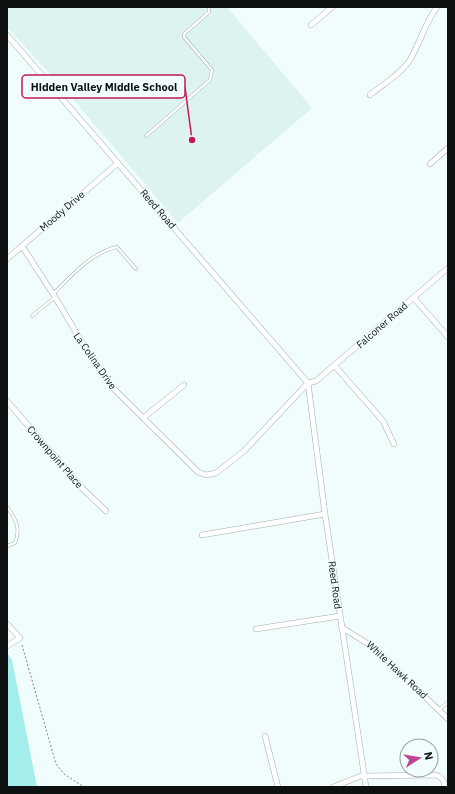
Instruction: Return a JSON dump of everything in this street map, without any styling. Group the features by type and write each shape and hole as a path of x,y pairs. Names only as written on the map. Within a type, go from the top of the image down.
{"street":[{"path":"311,25 332,7"},
{"path":"370,95 402,69 410,60 428,19 437,7"},
{"name":"Reed Road","path":"7,35 308,383 341,627 366,787"},
{"path":"430,164 448,148"},
{"name":"Moody Drive","path":"7,260 118,163"},
{"name":"La Colina Drive","path":"22,246 54,295 92,359 115,390 198,472 206,475 216,473 244,451 308,383"},
{"name":"Falconer Road","path":"308,383 316,381 335,366 448,268"},
{"path":"414,298 448,337"},
{"path":"335,366 382,421 394,444"},
{"path":"143,418 184,385"},
{"name":"Crownpoint Place","path":"7,402 83,489 106,511"},
{"path":"202,535 325,514"},
{"path":"256,629 340,616"},
{"path":"7,624 20,638 7,646"},
{"name":"White Hawk Road","path":"341,627 373,647 448,719"},
{"path":"265,736 278,787"},
{"path":"333,787 351,779 364,776 436,775 444,782 445,787"}],"lane":[{"path":"146,136 210,80 212,70 184,37 184,34 209,12 209,7"},
{"path":"32,316 96,255 107,249 117,247 136,269"},
{"path":"7,507 17,523 18,533 15,543 7,546"},
{"path":"439,710 448,702"}],"path":[{"path":"20,638 56,764 64,774 84,787"}],"shaded area":[{"path":"7,7 227,7 312,108 178,223 71,97 7,27"},
{"path":"7,653 12,660 37,787 7,787"}],"place":[{"name":"Hidden Valley Middle School","path":"192,140"}]}
